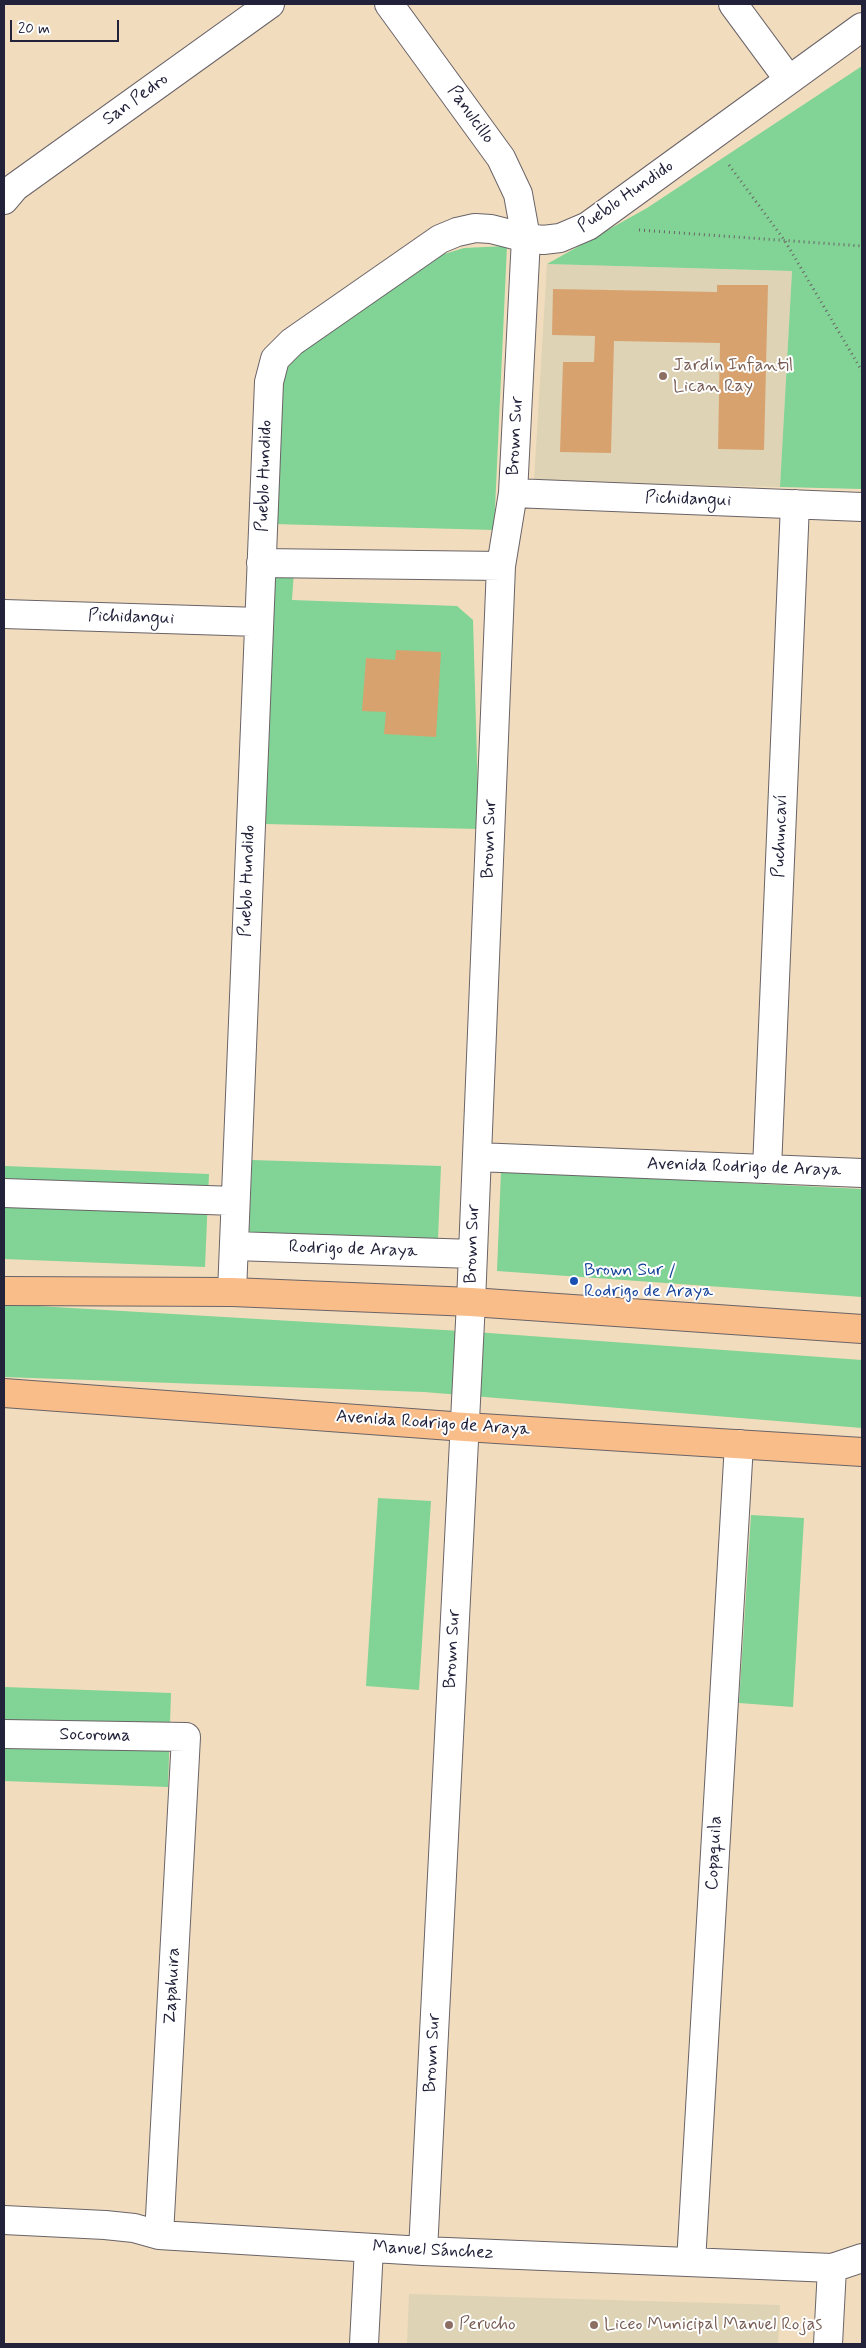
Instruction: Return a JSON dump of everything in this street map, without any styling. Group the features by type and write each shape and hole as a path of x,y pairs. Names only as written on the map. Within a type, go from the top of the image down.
{"main road":[{"path":"4,1291 232,1292 471,1302 862,1329"},
{"name":"Avenida Rodrigo de Araya","path":"4,1394 464,1427 862,1452"}],"street":[{"name":"San Pedro","path":"4,200 15,187 270,4"},
{"name":"Panulcillo","path":"389,4 501,158 518,194 526,238"},
{"path":"733,4 789,80"},
{"name":"Pueblo Hundido","path":"232,1292 268,382 275,359 292,342 440,240 457,232 475,228 508,232 526,238 543,240 575,234 862,26"},
{"name":"Brown Sur","path":"423,2250 471,1302 501,566 513,493 526,238"},
{"name":"Pichidangui","path":"513,493 862,507"},
{"name":"Puchuncaví","path":"766,1169 795,504"},
{"path":"261,563 501,566"},
{"name":"Pichidangui","path":"4,614 259,622"},
{"name":"Avenida Rodrigo de Araya","path":"477,1157 862,1173"},
{"path":"4,1193 235,1201"},
{"name":"Rodrigo de Araya","path":"234,1246 473,1254"},
{"name":"Copaquila","path":"691,2262 739,1444"},
{"name":"Socoroma","path":"4,1734 186,1737"},
{"name":"Zapahuira","path":"160,2236 186,1737"},
{"name":"Manuel Sánchez","path":"4,2220 105,2225 134,2228 160,2236 369,2248 832,2268 862,2258"},
{"path":"364,2344 369,2248"},
{"path":"828,2344 832,2268"}],"path":[{"path":"709,138 785,241 862,372"},
{"path":"637,230 862,246"}],"shaded area":[{"name":"Jardín Infantil Lican Ray","path":"547,264 792,271 780,487 534,481"},
{"name":"Liceo Municipal Manuel Rojas","path":"409,2294 780,2305 778,2344 407,2344"}],"green space":[{"path":"862,66 862,489 780,487 792,271 547,264 647,208"},
{"path":"507,246 494,530 273,524 282,375 299,350 441,255 464,248"},
{"path":"294,571 292,600 457,606 473,620 479,829 265,824 271,578"},
{"path":"252,1160 441,1166 438,1239 249,1233"},
{"path":"4,1166 209,1174 205,1267 4,1259"},
{"path":"501,1171 862,1189 862,1297 497,1271"},
{"path":"4,1304 461,1331 862,1360 862,1428 424,1392 4,1377"},
{"path":"378,1498 431,1501 419,1690 366,1686"},
{"path":"751,1515 804,1518 793,1707 739,1703"},
{"path":"4,1687 171,1693 168,1787 4,1781"}],"building":[{"path":"717,285 768,285 764,450 718,449 720,343 614,341 611,453 560,452 563,362 594,362 595,336 552,335 553,289 717,292"},
{"path":"396,650 441,652 436,737 384,734 386,712 362,711 366,658 395,660"}],"place":[{"name":"Jardín Infantil Lican Ray","path":"663,376"},
{"name":"Brown Sur / Rodrigo de Araya","path":"574,1281"},
{"name":"Perucho","path":"449,2325"},
{"name":"Liceo Municipal Manuel Rojas","path":"594,2325"}]}
